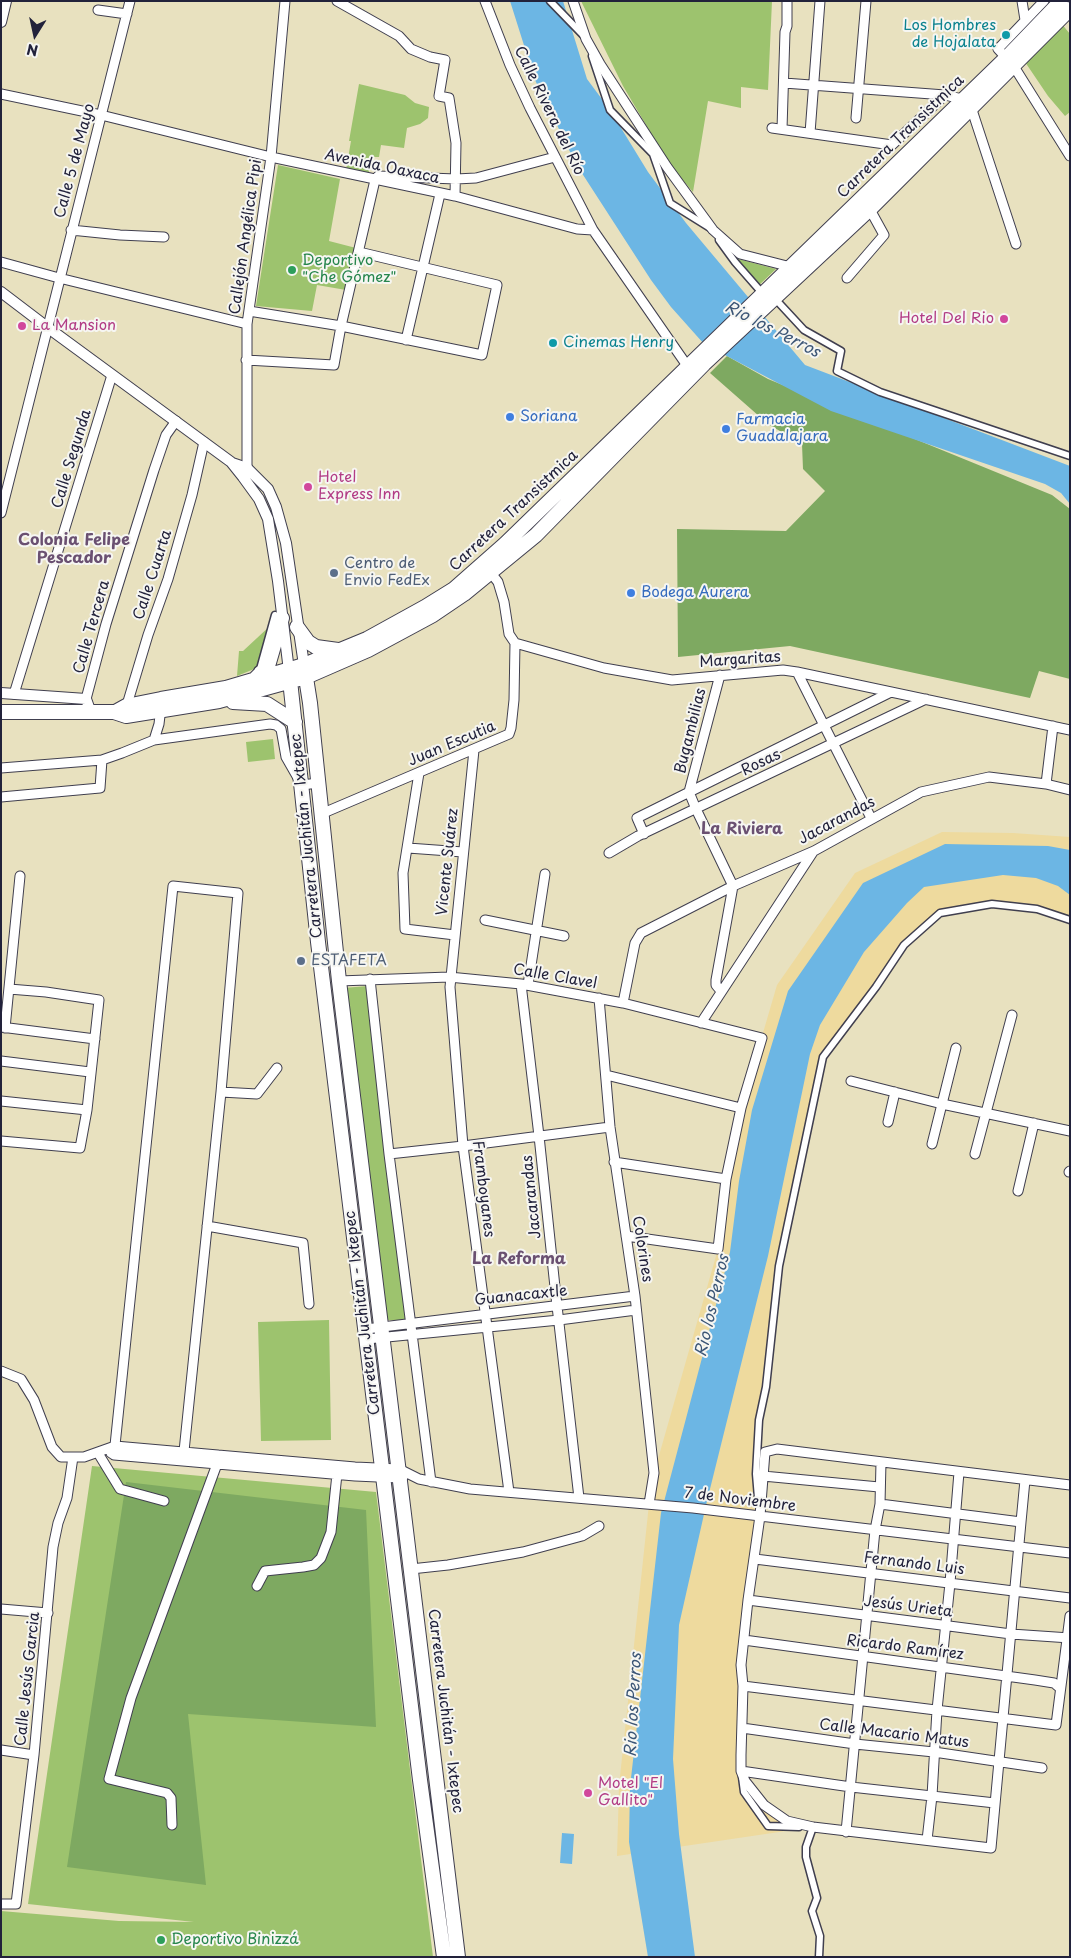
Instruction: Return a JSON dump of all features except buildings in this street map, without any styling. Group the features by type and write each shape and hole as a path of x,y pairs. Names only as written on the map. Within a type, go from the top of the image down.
{"main road":[{"name":"Carretera Transistmica","path":"767,298 1010,62 1060,10"},
{"name":"Carretera Transistmica","path":"767,298 791,267 866,203"},
{"path":"697,363 767,298"},
{"name":"Carretera Transistmica","path":"337,657 368,650 412,628 464,594 491,573 536,536 697,363"},
{"name":"Carretera Transistmica","path":"1,712 91,713 122,711 161,705 219,702 290,677 337,657 454,589 497,552 697,363"},
{"path":"248,682 268,666 279,617"},
{"path":"297,627 308,642 337,657 316,684 311,718"},
{"name":"Carretera Juchitán - Ixtepec","path":"305,671 339,980 382,1332 402,1474 411,1569 458,1957"},
{"name":"Carretera Transistmica","path":"161,705 248,682 290,677"},
{"name":"Carretera Juchitán - Ixtepec","path":"290,677 319,951 420,1780 444,1957"},
{"path":"219,702 267,704 295,722"}],"street":[{"path":"1,22 6,1"},
{"name":"Calle 5 de Mayo","path":"1,513 130,1"},
{"name":"Callejón Angélica Pipi","path":"245,472 247,324 271,157 285,1"},
{"path":"336,1 399,36 412,49 430,57 445,60 439,96 449,98 456,144 455,196"},
{"name":"Calle Rivera del Río","path":"485,1 510,65 555,157 594,230"},
{"path":"550,1 586,39 600,64 667,167 736,262 767,298 780,303 804,330 841,351 837,371 880,392 1070,456"},
{"path":"573,1 610,110 653,154 670,203 713,230 740,254 791,267"},
{"path":"787,1 784,83 777,129 892,145 945,95"},
{"path":"810,133 820,1"},
{"path":"856,118 866,1"},
{"path":"1022,1 1025,20"},
{"path":"98,10 127,14"},
{"path":"1060,10 1025,20 998,49 1010,62 1070,156"},
{"path":"784,83 858,87 945,95 967,103 1016,244"},
{"name":"Avenida Oaxaca","path":"1,94 101,115 271,157 455,196 577,229 594,230"},
{"path":"246,360 334,365 341,326 375,180 378,176 476,178 555,157"},
{"path":"406,340 440,194"},
{"path":"847,278 884,235 866,203"},
{"path":"71,230 164,237"},
{"path":"594,230 697,363"},
{"path":"249,311 341,326 482,355 497,285 359,252"},
{"path":"1,262 247,324"},
{"path":"1,292 268,489 283,525 305,671"},
{"name":"Calle Segunda","path":"14,694 112,375"},
{"name":"Calle Tercera","path":"86,700 106,624 154,470 166,435 176,421"},
{"name":"Calle Cuarta","path":"122,711 168,579 192,495 204,442"},
{"path":"245,472 268,519 279,617 290,677"},
{"path":"491,573 498,582 510,634 515,643"},
{"name":"Margaritas","path":"515,643 604,668 672,680 783,670 797,672 1070,730"},
{"name":"Juan Escutia","path":"321,814 508,735 511,730 515,643"},
{"path":"797,672 871,818"},
{"name":"Bugambilias","path":"720,675 690,792 696,809 733,886"},
{"name":"Rosas","path":"644,834 636,818 891,692"},
{"path":"1,693 86,700 91,713"},
{"name":"Rosas","path":"609,853 644,834 926,699"},
{"path":"154,740 161,705"},
{"path":"1,768 102,760 154,740 270,724 276,725 281,729 286,757 302,785 318,784"},
{"path":"1046,784 1054,726"},
{"name":"Vicente Suárez","path":"449,977 474,750"},
{"path":"1,798 100,788 102,760"},
{"path":"418,773 403,873 405,929 454,935"},
{"name":"Jacarandas","path":"623,1003 634,942 641,933 733,886 814,851 921,792 989,777 1046,784 1070,790"},
{"path":"408,848 463,852"},
{"path":"701,1023 814,851"},
{"name":"Jacarandas","path":"545,874 536,930 524,984 579,1498"},
{"path":"20,876 6,976 9,989 3,1027 95,1038"},
{"path":"115,1450 173,886 238,893 221,1092 184,1456"},
{"path":"721,992 716,985 716,980 733,886"},
{"path":"760,1516 756,1474 759,1420 766,1387 780,1266 824,1057 876,987 904,945 940,913 992,904 1036,910 1070,920"},
{"path":"485,920 564,936"},
{"name":"Calle Clavel","path":"339,980 449,977 524,984 623,1003 762,1038 741,1108"},
{"name":"Framboyanes","path":"449,977 463,1146 509,1492"},
{"path":"370,978 389,1154 431,1482"},
{"path":"1,1141 80,1148 87,1110 99,1000 46,992 9,989"},
{"name":"Colorines","path":"598,998 614,1162 635,1296 654,1473 647,1504"},
{"path":"975,1154 1012,1015"},
{"path":"932,1144 956,1048"},
{"path":"1,1061 90,1072"},
{"path":"221,1092 257,1094 277,1068"},
{"path":"606,1075 741,1108 726,1179 718,1249 626,1236"},
{"path":"851,1081 942,1104 1070,1131"},
{"path":"888,1122 895,1092"},
{"path":"1,1101 87,1110"},
{"path":"1018,1191 1034,1123"},
{"path":"389,1154 610,1127"},
{"path":"614,1162 726,1179"},
{"path":"207,1226 303,1243 309,1304"},
{"name":"Guanacaxtle","path":"382,1332 410,1324 486,1313 635,1296"},
{"name":"Guanacaxtle","path":"382,1332 412,1335 636,1310"},
{"path":"366,1334 382,1332"},
{"path":"1,1371 21,1379 34,1400 52,1447 61,1457 84,1456 115,1450 355,1472"},
{"path":"813,1827 768,1826 744,1792 741,1771 742,1665 748,1600 760,1516 765,1452 777,1449 1070,1485"},
{"path":"102,1451 120,1489 164,1501"},
{"name":"Calle Jesús Garcia","path":"1,1904 16,1904 34,1755 53,1547 58,1522 66,1498 73,1457"},
{"path":"218,1459 337,1474 355,1472"},
{"path":"172,1826 171,1798 167,1793 109,1779 131,1698 218,1459"},
{"path":"846,1832 875,1530 880,1504 881,1462"},
{"name":"7 de Noviembre","path":"355,1472 402,1474 431,1482 509,1492 693,1508 1070,1553"},
{"path":"927,1840 959,1472"},
{"path":"257,1586 265,1571 314,1565 321,1558 331,1532 337,1474"},
{"path":"763,1476 879,1488"},
{"path":"741,1771 744,1781 764,1805 787,1821 846,1832 991,1848 1025,1480"},
{"path":"880,1504 1021,1522"},
{"path":"411,1569 448,1565 522,1552 582,1536 599,1526"},
{"name":"Fernando Luis","path":"755,1559 1070,1598"},
{"name":"Jesús Urieta","path":"748,1600 1011,1634 1068,1638"},
{"path":"1,1609 48,1613"},
{"path":"743,1686 1056,1725 1070,1616"},
{"name":"Ricardo Ramírez","path":"744,1640 1054,1683 1060,1688"},
{"name":"Calle Macario Matus","path":"742,1728 855,1744 934,1752 1042,1768"},
{"path":"1,1750 34,1755"},
{"path":"741,1771 851,1787 995,1803"},
{"path":"813,1827 806,1847 806,1857 817,1898 812,1911 820,1936 819,1957"}],"green space":[{"path":"581,1 772,1 768,90 741,87 741,108 708,101 693,192 669,164 623,86"},
{"path":"1061,23 1070,34 1070,112 1065,116 1048,96 1023,59"},
{"path":"359,84 405,95 415,103 429,107 428,118 420,124 407,128 404,148 381,145 379,157 369,157 369,174 346,170"},
{"path":"278,165 340,179 329,241 356,248 346,290 317,285 312,311 256,306"},
{"path":"738,259 776,269 757,287 735,262"},
{"path":"727,356 768,379 1052,495 1070,509 1070,679 1039,671 1030,698 790,646 678,657 677,529 786,531 825,491 803,469 802,444 768,424 710,373"},
{"path":"271,625 259,667 237,676 239,651 243,651"},
{"path":"273,739 275,759 248,762 246,742"},
{"path":"368,986 406,1320 386,1320 343,988"},
{"path":"329,1320 331,1440 261,1441 258,1322"},
{"path":"92,1466 376,1492 433,1957 1,1957 1,1911 119,1921 194,1922 28,1904"},
{"path":"126,1482 366,1510 376,1727 188,1714 206,1885 67,1867"}],"sand":[{"path":"942,832 1013,833 1070,837 1070,920 1037,909 992,904 940,913 904,945 823,1057 779,1266 759,1420 760,1516 741,1665 745,1781 787,1821 813,1827 617,1856 619,1786 649,1504 654,1473 718,1249 741,1108 777,985 855,873"}],"water":[{"name":"Rio los Perros","path":"510,1 563,1 587,79 610,110 648,172 686,223 805,365 1070,466 1070,504 1061,493 1045,484 831,411 704,344 671,307 651,280 576,164 535,80"},
{"path":"945,844 1048,846 1070,850 1070,895 1058,886 1036,878 1003,875 924,887 907,903 864,952 820,1025 810,1054 768,1256 707,1501 679,1625 673,1759 679,1834 695,1957 648,1957 629,1842 630,1787 661,1513 730,1252 739,1181 752,1110 788,991 863,883"},
{"path":"562,1833 574,1834 572,1864 560,1863"}],"place":[{"name":"Los Hombres de Hojalata","path":"1006,35"},
{"name":"Deportivo \"Che Gómez\"","path":"292,270"},
{"name":"Hotel Del Rio","path":"1004,319"},
{"name":"La Mansion","path":"22,326"},
{"name":"Cinemas Henry","path":"553,343"},
{"name":"Soriana","path":"510,417"},
{"name":"Farmacia Guadalajara","path":"726,429"},
{"name":"Hotel Express Inn","path":"308,487"},
{"name":"Centro de Envio FedEx","path":"334,573"},
{"name":"Bodega Aurera","path":"631,593"},
{"name":"ESTAFETA","path":"301,961"},
{"name":"Motel \"El Gallito\"","path":"588,1793"},
{"name":"Deportivo Binizzá","path":"161,1940"}],"district":[{"name":"Colonia Felipe Pescador","path":"74,550"},
{"name":"La Riviera","path":"742,830"},
{"name":"La Reforma","path":"519,1260"}]}
